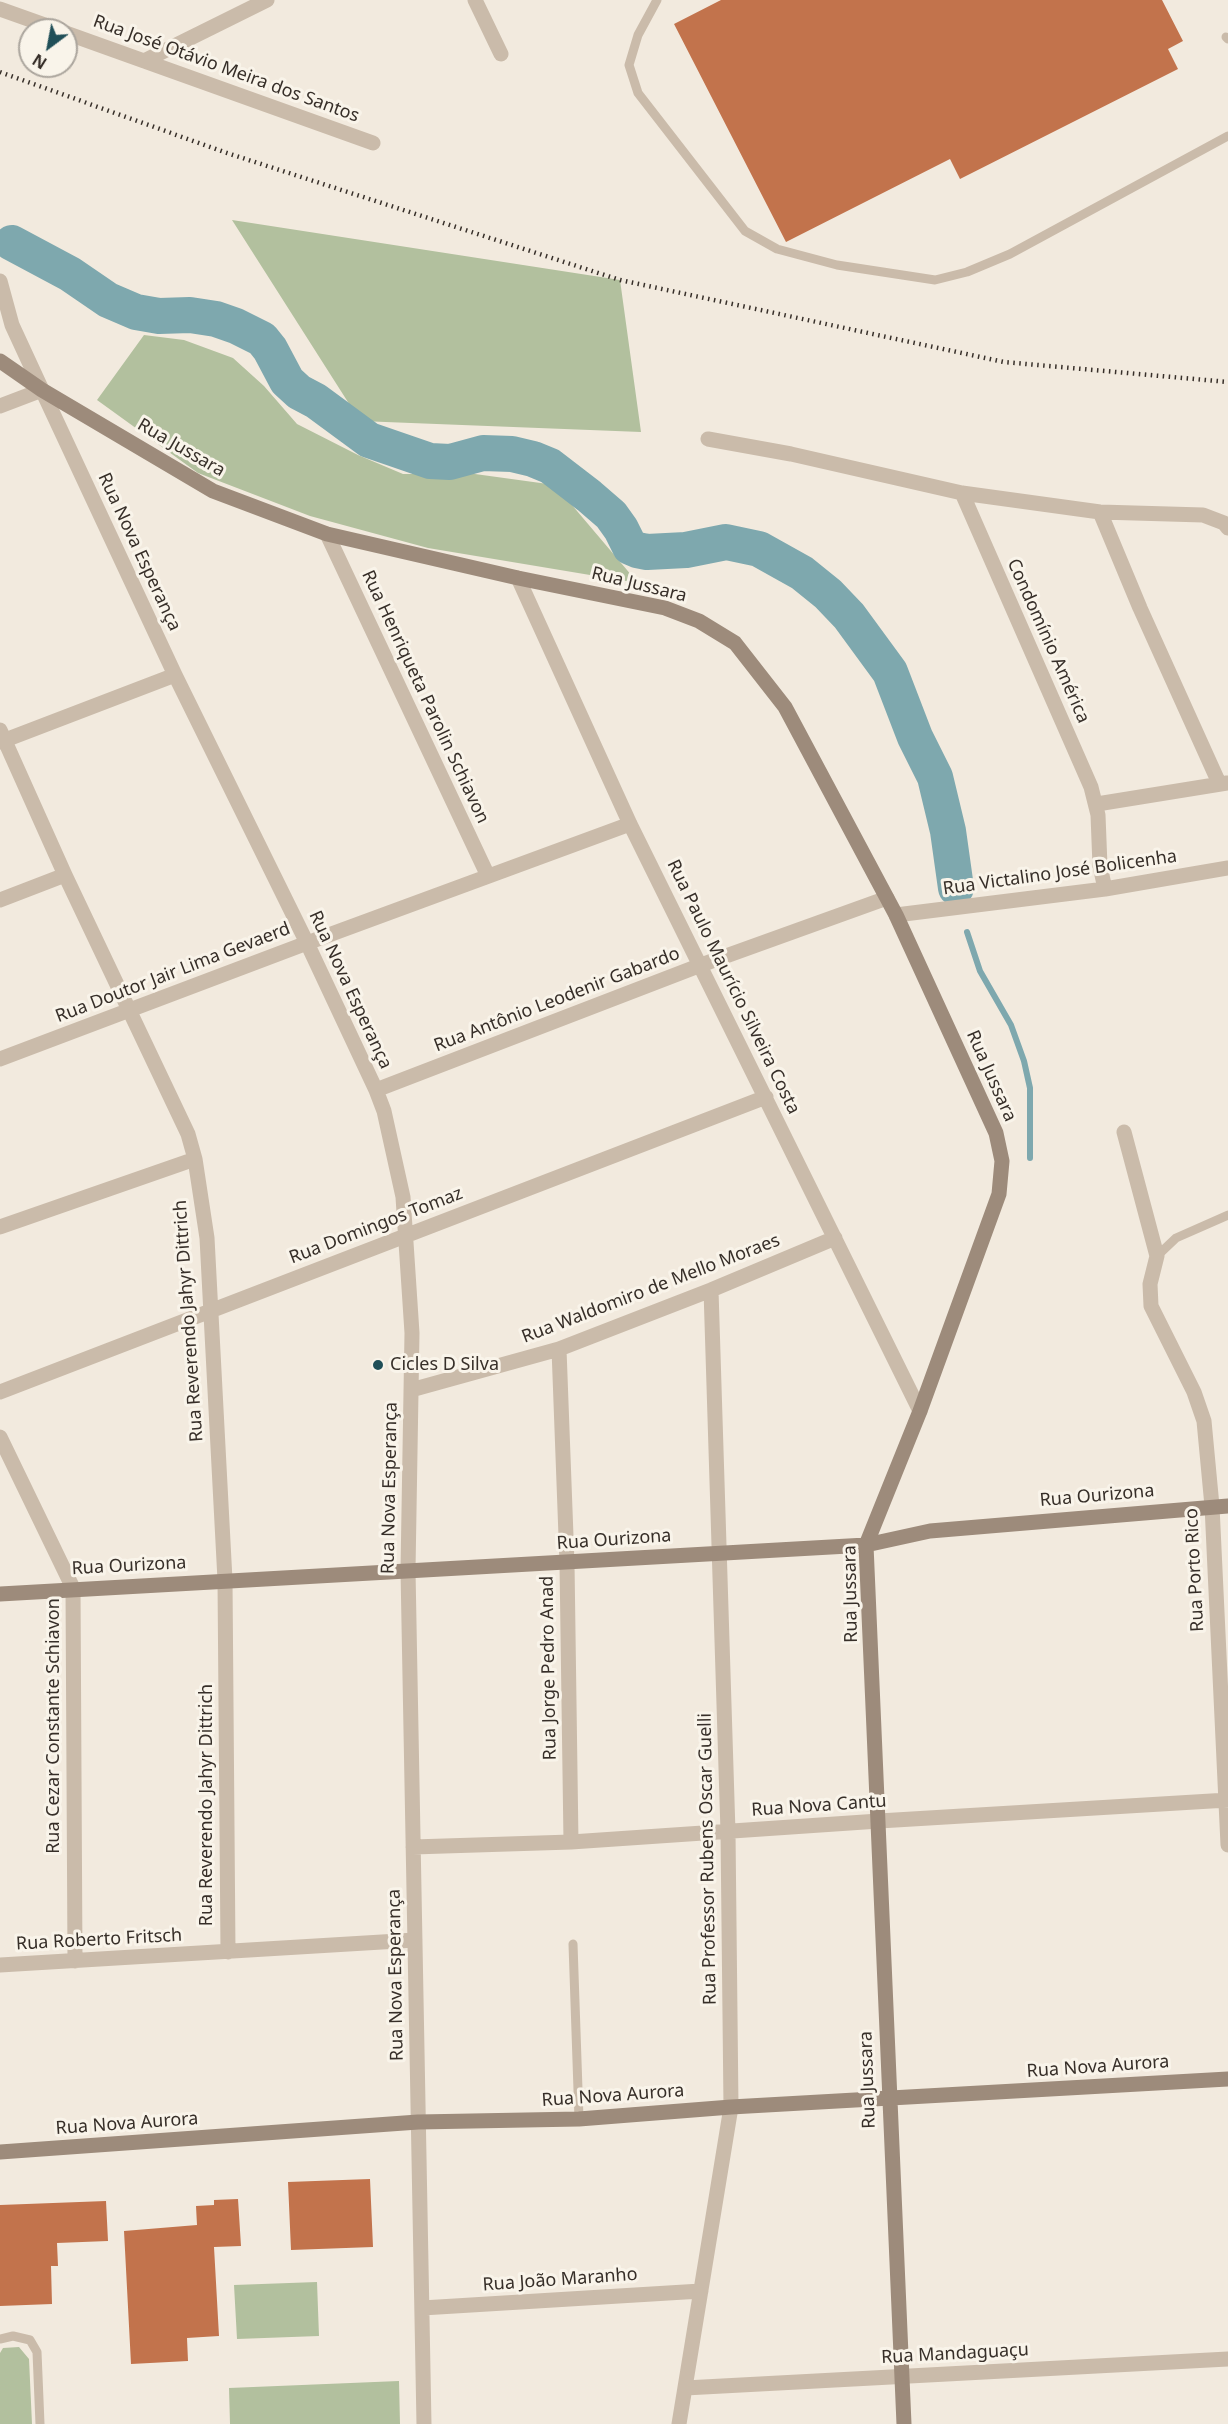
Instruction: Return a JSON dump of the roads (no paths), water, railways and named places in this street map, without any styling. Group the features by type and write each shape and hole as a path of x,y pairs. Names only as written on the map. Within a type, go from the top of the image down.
{"street":[{"path":"144,61 267,0"},
{"path":"476,0 501,54"},
{"path":"0,9 25,18"},
{"name":"Rua José Otávio Meira dos Santos","path":"78,37 373,143"},
{"name":"Rua Nova Esperança","path":"0,281 12,325 42,390 376,1090 384,1111 403,1197 411,1333 408,1570 424,2424"},
{"name":"Rua Jussara","path":"0,361 42,390 213,491 327,534 518,578 665,608 699,621 735,643 785,707 897,915 996,1133 1002,1161 999,1194 920,1411 866,1545 879,1821 888,2100 904,2424"},
{"path":"0,406 42,390"},
{"path":"708,439 791,454 962,494 1100,512 1203,515 1224,523 1228,528"},
{"name":"Condomínio América","path":"962,494 1091,787 1096,804 1100,866 1104,889"},
{"path":"1096,804 1223,783 1100,512"},
{"name":"Rua Henriqueta Parolin Schiavon","path":"327,534 488,876"},
{"name":"Rua Paulo Maurício Silveira Costa","path":"518,578 630,824 920,1411"},
{"path":"2,737 176,675"},
{"name":"Rua Reverendo Jahyr Dittrich","path":"2,737 64,875 188,1134 195,1159 207,1238 225,1580 228,1952"},
{"name":"Rua Doutor Jair Lima Gevaerd","path":"0,1059 307,942 630,824"},
{"name":"Rua Victalino José Bolicenha","path":"897,915 1104,889 1228,868"},
{"path":"0,900 64,875"},
{"name":"Rua Antônio Leodenir Gabardo","path":"376,1090 701,965 887,898"},
{"name":"Rua Domingos Tomaz","path":"0,1392 766,1097"},
{"path":"1124,1132 1157,1256"},
{"path":"0,1227 195,1159"},
{"name":"Rua Waldomiro de Mello Moraes","path":"411,1390 559,1349 711,1290 835,1238"},
{"name":"Rua Porto Rico","path":"1157,1256 1150,1284 1152,1305 1194,1392 1203,1421 1212,1506 1228,1845"},
{"name":"Rua Professor Rubens Oscar Guelli","path":"679,2424 731,2108 728,1832 711,1290"},
{"name":"Rua Jorge Pedro Anad","path":"559,1349 567,1563 571,1842"},
{"name":"Rua Cezar Constante Schiavon","path":"0,1437 73,1588 75,1961"},
{"name":"Rua Ourizona","path":"0,1594 73,1588 866,1545 930,1531 1228,1506"},
{"name":"Rua Nova Cantu","path":"413,1847 571,1842 1227,1800"},
{"name":"Rua Roberto Fritsch","path":"0,1965 415,1940"},
{"name":"Rua Nova Aurora","path":"0,2152 418,2122 579,2120 731,2108 1228,2079"},
{"name":"Rua João Maranho","path":"422,2308 701,2291"},
{"name":"Rua Mandaguaçu","path":"685,2388 1228,2359"}],"lane":[{"path":"657,0 638,35 629,65 638,93 745,231 777,249 837,265 935,280 967,272 1010,254 1228,136"},
{"path":"1157,1256 1176,1238 1228,1215"},
{"path":"573,1944 579,2120"},
{"path":"0,2339 13,2336 30,2340 36,2352 40,2424"}],"waterway":[{"path":"12,243 70,274 108,300 136,312 159,316 190,315 216,319 262,339 287,381 299,392 316,401 369,440 430,461 450,462 483,453 512,454 533,459 550,466 611,515 630,547 637,550 647,552 686,550 726,542 759,549 802,573 828,594 849,616 890,672 915,737 935,777 948,831 956,888"},
{"path":"967,932 980,971 1011,1025 1024,1061 1030,1088 1030,1158"}],"railway":[{"path":"0,72 227,153 620,280 1004,362 1228,382"}],"place":[{"name":"Cicles D Silva","path":"378,1365"}]}
